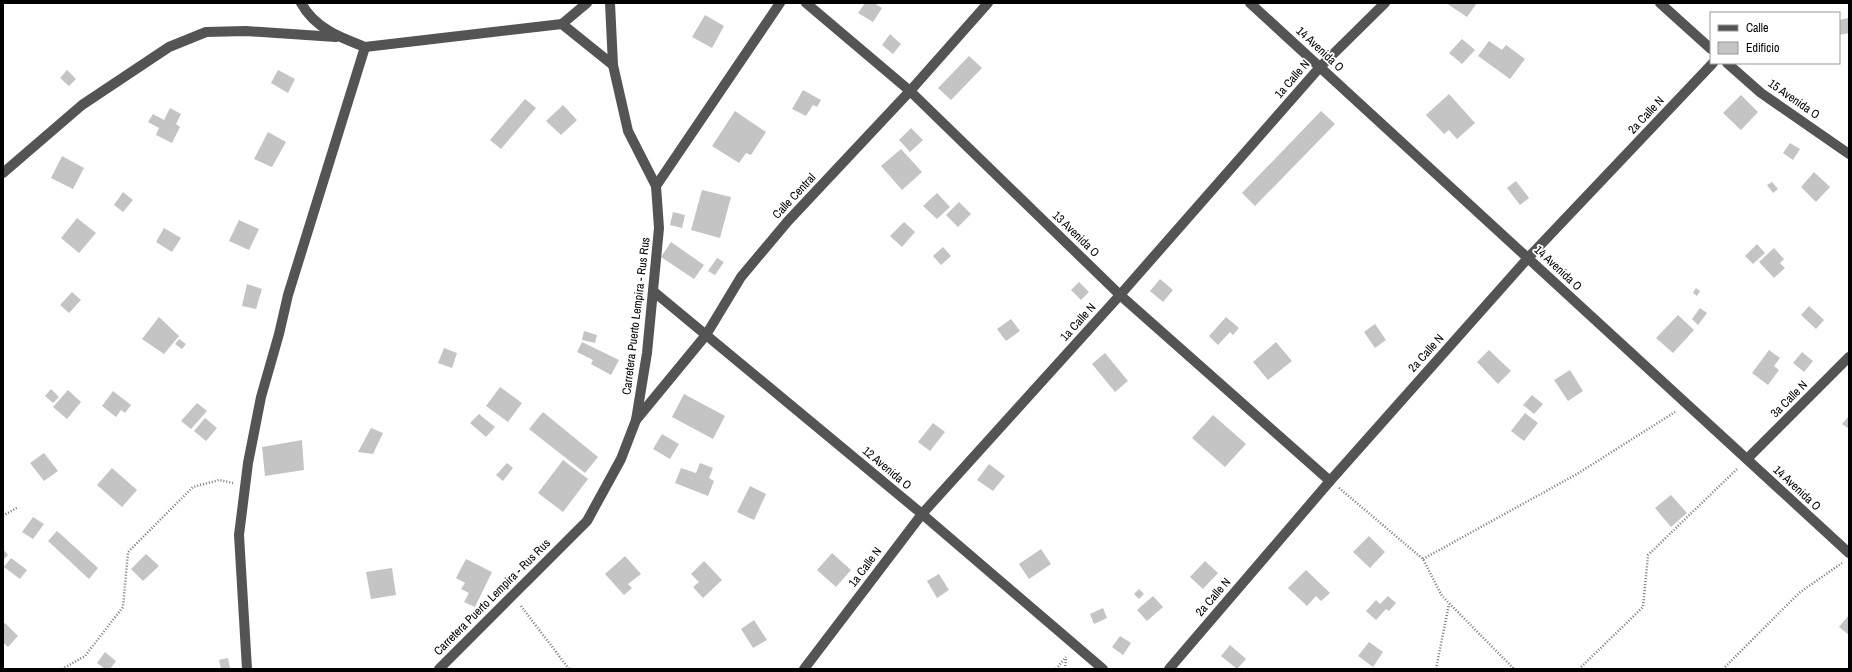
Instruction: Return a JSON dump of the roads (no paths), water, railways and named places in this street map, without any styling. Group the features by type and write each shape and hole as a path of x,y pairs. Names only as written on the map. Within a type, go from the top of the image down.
{"street":[{"path":"3,173 82,105 169,47 206,32 246,31 336,37 365,47 562,24 586,3"},
{"path":"610,3 613,65 628,131 656,186 780,3"},
{"name":"13 Avenida O","path":"806,3 910,91 1120,295 1330,481"},
{"name":"Calle Central","path":"636,420 706,335 742,277 788,221 910,91 988,3"},
{"name":"14 Avenida O","path":"1250,3 1849,553"},
{"name":"1a Calle N","path":"804,669 922,514 1120,295 1320,67 1384,3"},
{"path":"1660,3 1710,48"},
{"path":"303,5 306,13 336,37"},
{"path":"562,24 613,65"},
{"path":"248,669 239,535 248,463 261,397 279,334 288,295 365,47"},
{"name":"2a Calle N","path":"1169,669 1330,481 1528,258 1712,64"},
{"name":"15 Avenida O","path":"1728,64 1761,93 1849,154"},
{"name":"Carretera Puerto Lempira - Rus Rus","path":"439,669 587,521 621,459 636,420 647,353 659,228 656,186"},
{"name":"12 Avenida O","path":"653,291 922,514 1103,669"},
{"name":"3a Calle N","path":"1747,459 1849,357"}]}
